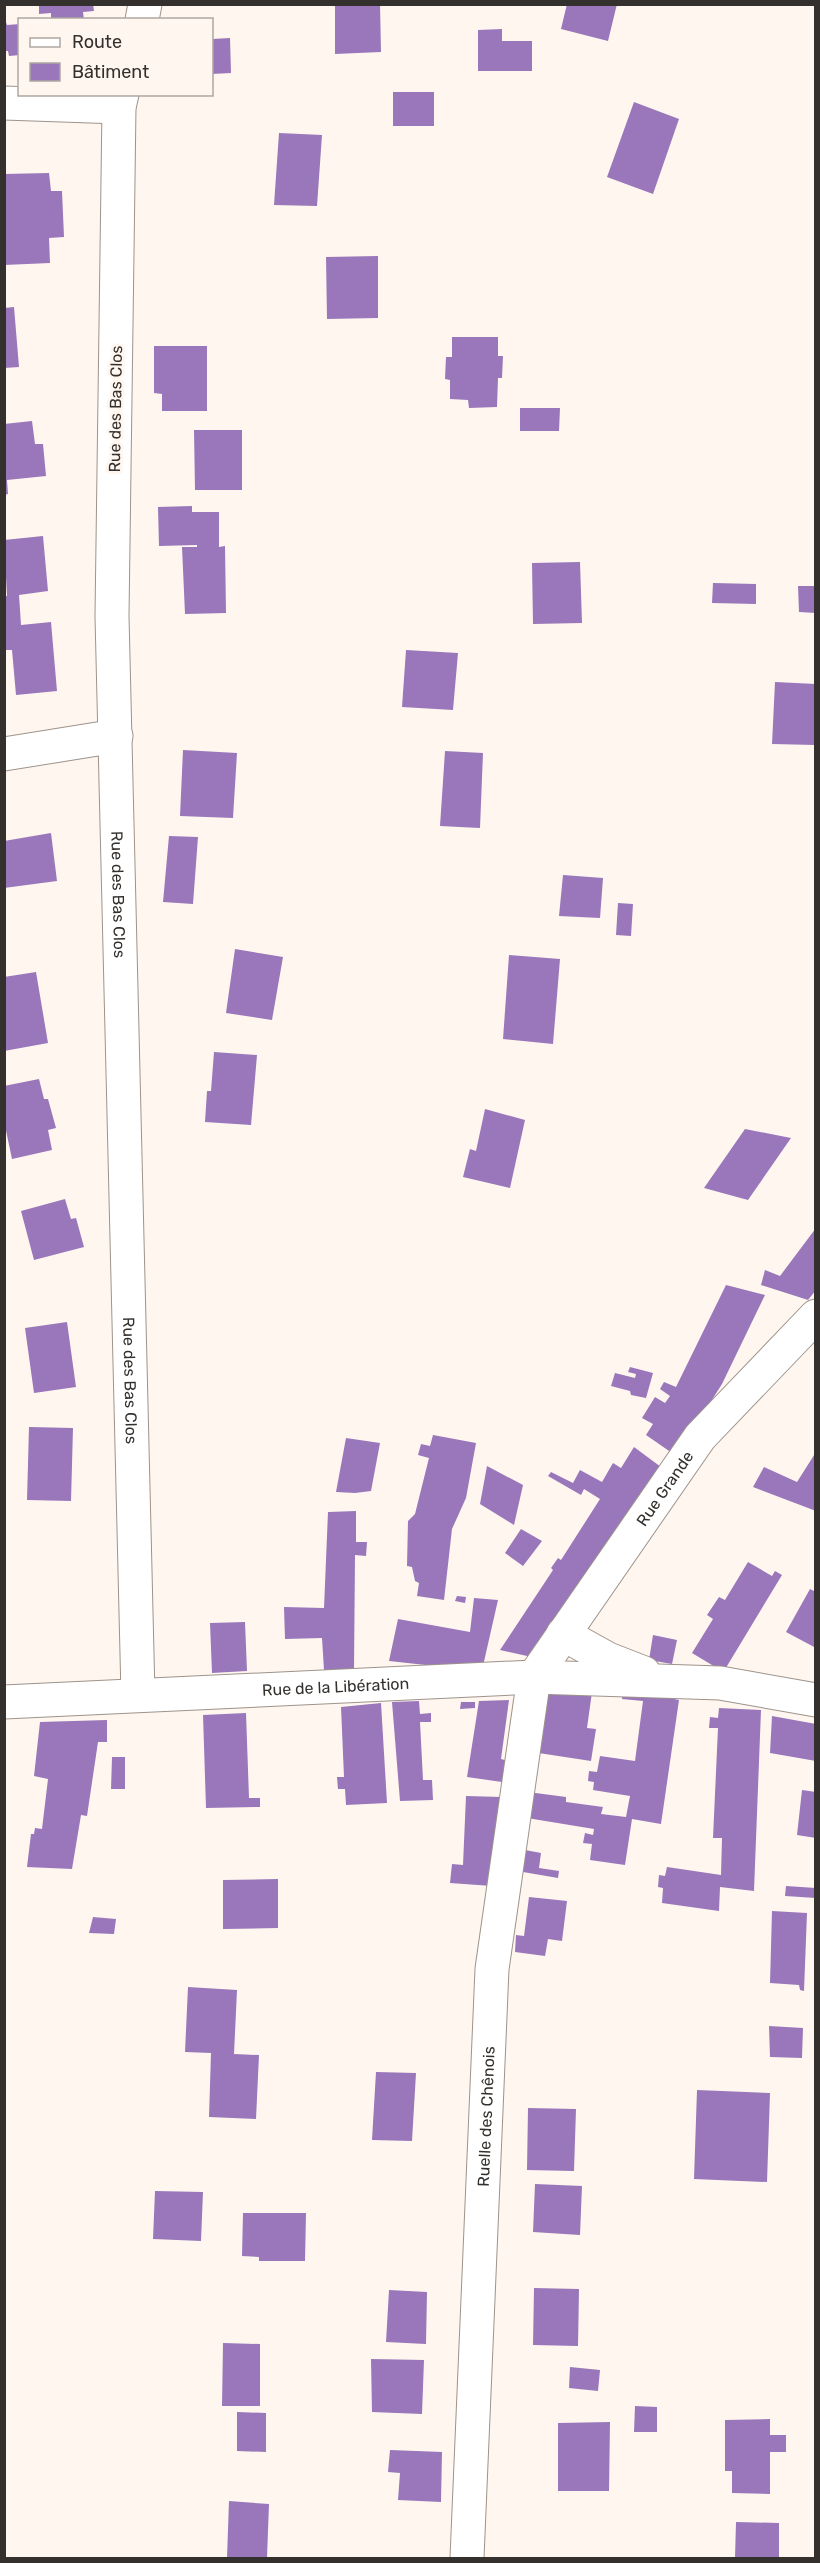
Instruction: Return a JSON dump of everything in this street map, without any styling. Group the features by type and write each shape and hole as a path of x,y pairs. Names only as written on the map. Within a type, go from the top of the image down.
{"street":[{"path":"4,103 121,101"},
{"name":"Rue des Bas Clos","path":"121,101 112,616 138,1695"},
{"path":"4,754 116,736"},
{"name":"Rue Grande","path":"534,1677 700,1437 816,1316"},
{"name":"Rue de la Libération","path":"563,1634 608,1659 665,1681"},
{"name":"Rue de la Libération","path":"4,1702 534,1677 720,1683 816,1700"},
{"name":"Ruelle des Chênois","path":"467,2559 492,1969 534,1677"}],"building":[{"path":"39,4 93,4 94,11 83,12 84,18 51,18 51,13 39,14"},
{"path":"335,4 380,4 381,52 335,54"},
{"path":"567,4 617,4 608,41 561,29"},
{"path":"4,16 7,25 18,24 18,55 9,56 8,51 4,51"},
{"path":"502,29 502,41 532,41 532,71 478,71 478,30"},
{"path":"230,38 231,73 213,74 213,39"},
{"path":"393,92 434,92 434,126 393,126"},
{"path":"634,102 679,119 653,194 607,177"},
{"path":"279,133 322,135 317,206 274,205"},
{"path":"49,173 51,191 62,191 64,237 49,238 50,263 4,265 4,174"},
{"path":"378,256 378,318 327,319 326,257"},
{"path":"14,307 19,367 4,368 4,308"},
{"path":"452,337 498,337 498,356 503,356 502,378 498,378 497,407 469,408 468,400 450,399 450,380 445,379 446,357 452,357"},
{"path":"154,346 207,346 207,411 162,411 162,394 154,393"},
{"path":"520,408 560,408 559,431 520,431"},
{"path":"32,421 35,444 43,444 46,476 7,480 8,494 4,495 4,424"},
{"path":"194,430 242,430 242,490 195,490"},
{"path":"192,506 192,512 219,512 219,547 225,546 226,613 185,614 182,547 197,547 197,545 159,546 158,507"},
{"path":"43,536 48,591 19,595 21,625 51,622 57,691 16,695 12,650 4,650 4,596 7,596 4,540"},
{"path":"580,562 582,623 533,624 532,563"},
{"path":"713,583 756,584 756,604 712,603"},
{"path":"798,586 816,586 816,613 799,612"},
{"path":"406,650 458,653 453,710 402,707"},
{"path":"775,682 816,684 816,745 772,744"},
{"path":"183,750 237,753 233,818 180,816"},
{"path":"445,751 483,753 480,828 440,826"},
{"path":"51,833 57,881 4,888 4,841"},
{"path":"169,836 198,837 193,904 163,902"},
{"path":"563,875 603,878 600,918 559,916"},
{"path":"618,903 633,904 631,936 616,935"},
{"path":"235,949 283,957 272,1020 226,1013"},
{"path":"509,955 560,959 553,1044 503,1039"},
{"path":"36,972 48,1043 4,1051 4,977"},
{"path":"214,1052 257,1055 251,1125 205,1122 207,1091 211,1091"},
{"path":"39,1079 44,1099 48,1099 56,1128 48,1130 52,1150 12,1159 4,1121 4,1086"},
{"path":"485,1109 525,1120 510,1188 463,1177 470,1149 476,1151"},
{"path":"745,1129 791,1138 748,1200 704,1188"},
{"path":"65,1199 71,1219 76,1218 84,1247 34,1260 21,1211"},
{"path":"816,1228 816,1290 808,1300 761,1285 765,1270 780,1276"},
{"path":"726,1285 765,1295 722,1384 696,1425 672,1453 646,1435 653,1424 642,1418 655,1397 665,1403 670,1396 660,1389 664,1382 676,1387"},
{"path":"67,1322 76,1387 34,1393 25,1328"},
{"path":"630,1367 653,1373 646,1398 631,1395 630,1391 611,1386 615,1373 635,1378 636,1374 628,1372"},
{"path":"29,1427 73,1428 71,1501 27,1500"},
{"path":"433,1435 476,1443 466,1498 452,1529 444,1600 417,1596 419,1583 415,1581 412,1567 407,1566 408,1521 415,1514 429,1458 418,1455 421,1444 430,1446"},
{"path":"346,1438 380,1443 371,1491 336,1492"},
{"path":"634,1447 661,1467 536,1658 500,1650 553,1570 551,1568 558,1558 561,1560 600,1499 584,1489 581,1495 548,1476 551,1472 573,1483 580,1470 602,1482 613,1463 621,1468"},
{"path":"816,1452 816,1511 753,1487 764,1467 797,1482"},
{"path":"487,1466 523,1485 514,1525 480,1504"},
{"path":"356,1511 356,1542 367,1542 366,1556 355,1555 354,1670 324,1670 322,1638 285,1639 284,1607 324,1608 328,1512"},
{"path":"521,1529 542,1541 523,1566 505,1553"},
{"path":"748,1562 772,1576 775,1571 782,1575 722,1671 692,1653 713,1619 707,1615 719,1597 725,1600"},
{"path":"810,1589 816,1592 816,1648 786,1632"},
{"path":"457,1596 466,1597 465,1603 455,1601"},
{"path":"474,1598 498,1600 483,1666 435,1666 389,1661 398,1619 470,1632"},
{"path":"245,1622 247,1671 212,1673 210,1623"},
{"path":"653,1635 677,1640 672,1664 649,1660"},
{"path":"632,1690 679,1700 661,1824 632,1819 625,1865 590,1860 592,1844 583,1843 585,1833 593,1835 594,1829 527,1818 528,1792 566,1797 566,1802 603,1807 601,1814 626,1817 630,1796 593,1790 594,1782 588,1781 589,1771 597,1772 600,1756 635,1761 643,1701 622,1699 623,1692"},
{"path":"592,1692 587,1728 596,1729 591,1761 532,1752 544,1693"},
{"path":"509,1700 501,1759 512,1762 509,1783 467,1777 479,1701"},
{"path":"419,1701 420,1714 431,1713 431,1722 420,1722 423,1780 432,1780 433,1800 400,1801 392,1702"},
{"path":"461,1702 475,1702 475,1708 460,1709"},
{"path":"381,1703 387,1803 346,1805 345,1789 338,1789 337,1777 344,1777 341,1707"},
{"path":"719,1708 761,1710 754,1891 720,1887 719,1911 662,1903 663,1888 658,1887 659,1875 665,1876 667,1867 721,1875 722,1838 713,1838 718,1728 709,1728 710,1717 718,1718"},
{"path":"246,1713 249,1798 260,1798 260,1807 206,1808 203,1715"},
{"path":"772,1716 816,1724 816,1761 770,1753"},
{"path":"107,1720 107,1742 98,1742 87,1816 81,1815 72,1869 27,1867 31,1834 34,1834 35,1828 42,1829 48,1779 34,1776 40,1722"},
{"path":"112,1757 125,1757 125,1789 111,1789"},
{"path":"802,1790 816,1792 816,1838 797,1835"},
{"path":"466,1796 502,1797 492,1886 450,1883 452,1864 463,1865"},
{"path":"525,1850 541,1853 539,1868 559,1871 558,1878 523,1872"},
{"path":"278,1879 278,1928 223,1929 223,1880"},
{"path":"786,1886 816,1888 816,1898 785,1896"},
{"path":"529,1897 567,1901 562,1941 548,1939 545,1956 515,1952 516,1935 524,1936"},
{"path":"772,1911 807,1913 804,1991 800,1990 799,1985 770,1983"},
{"path":"93,1917 116,1919 114,1934 89,1933"},
{"path":"188,1987 237,1990 234,2054 259,2055 256,2119 209,2117 211,2053 185,2052"},
{"path":"769,2026 803,2028 802,2058 770,2057"},
{"path":"376,2072 416,2073 412,2141 372,2140"},
{"path":"697,2090 770,2093 767,2182 694,2179"},
{"path":"528,2108 576,2109 574,2171 527,2170"},
{"path":"535,2184 582,2186 580,2235 533,2232"},
{"path":"155,2191 203,2192 201,2241 153,2239"},
{"path":"243,2213 306,2213 305,2261 259,2261 259,2257 242,2256"},
{"path":"534,2288 579,2289 578,2346 533,2345"},
{"path":"389,2290 427,2292 426,2344 386,2342"},
{"path":"223,2343 260,2344 260,2406 222,2406"},
{"path":"371,2359 424,2360 422,2414 372,2412"},
{"path":"570,2367 600,2370 598,2391 569,2388"},
{"path":"635,2406 657,2407 657,2432 634,2432"},
{"path":"237,2412 266,2413 266,2452 237,2451"},
{"path":"770,2419 770,2435 786,2435 786,2452 770,2452 770,2494 732,2493 732,2471 725,2471 725,2420"},
{"path":"610,2422 609,2491 558,2491 558,2423"},
{"path":"390,2450 442,2452 441,2502 398,2500 400,2473 388,2472"},
{"path":"229,2501 269,2504 267,2558 227,2558"},
{"path":"736,2522 779,2523 779,2558 735,2558"}]}
